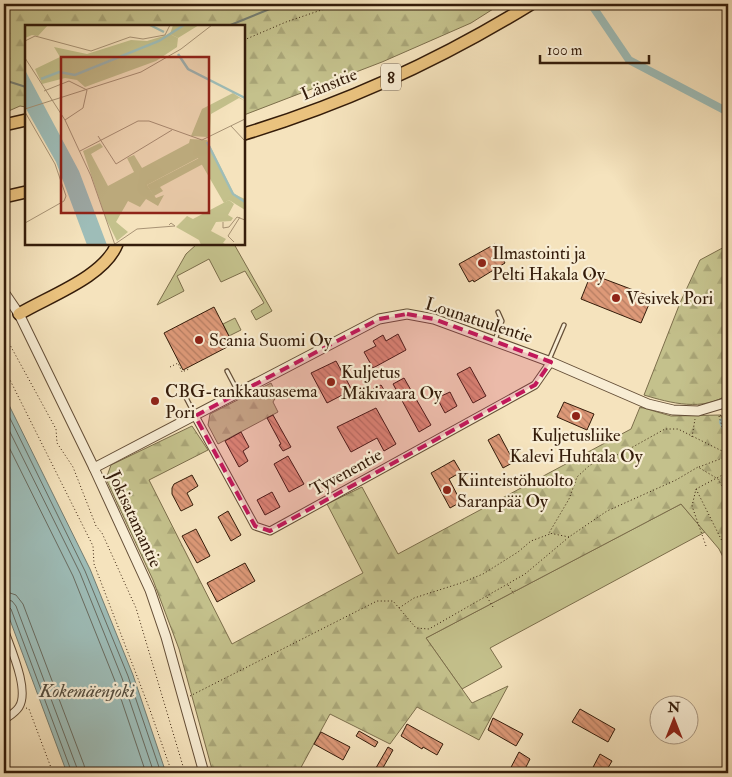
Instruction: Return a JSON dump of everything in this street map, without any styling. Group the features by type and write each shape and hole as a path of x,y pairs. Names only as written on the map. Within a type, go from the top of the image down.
{"highway":[{"name":"Länsitie","path":"245,134 335,102 396,75 455,48 531,4"},
{"path":"4,125 25,120"},
{"path":"4,197 21,193"},
{"path":"19,314 100,268 116,245"}],"street":[{"name":"Jokisatamantie","path":"4,292 19,314 94,468 150,590 166,637 204,773"},
{"name":"Lounatuulentie","path":"94,468 379,319 407,314 434,319 550,361 648,404 673,410 694,411 728,402"},
{"name":"Tyvenentie","path":"195,416 255,526 270,531 535,385 550,361"},
{"path":"4,629 21,683 22,692 19,708 4,720"}],"lane":[{"path":"495,341 502,321 498,312"},
{"path":"550,361 564,325"},
{"path":"227,371 239,393"},
{"path":"183,392 195,416"}],"path":[{"path":"245,40 286,22 339,4"},
{"path":"4,334 56,430 57,443 73,467 96,526 102,533 136,608 185,773"},
{"path":"170,367 178,363 182,372 189,369"},
{"path":"4,368 93,546 94,564 172,773"},
{"path":"692,436 696,420 694,411"},
{"path":"719,416 728,447"},
{"path":"551,533 549,533 569,499 577,477 590,465 622,453 666,428 678,430 692,436 728,455"},
{"path":"183,700 377,601 393,601 416,628 429,629 525,574 569,537 608,511 676,480 698,467 728,455"},
{"path":"698,467 718,478 728,497"},
{"path":"696,489 728,472"},
{"path":"696,489 692,506 706,546"},
{"path":"696,489 728,553"},
{"path":"399,608 414,598 483,574 518,552 531,541 551,533 569,537"},
{"path":"508,584 514,594"},
{"path":"486,596 493,608"},
{"path":"19,708 29,709 54,773"}],"highlighted area":[{"path":"407,314 434,319 551,362 535,385 270,531 255,526 195,416 379,319"}],"green space":[{"path":"4,4 501,4 471,23 382,62 245,115 245,25 25,25 25,107 20,106 4,113"},
{"path":"196,245 235,245 272,311 256,320 251,311 264,303 245,271 221,282 209,259 177,276 184,291 157,305 186,254"},
{"path":"728,245 728,394 719,400 698,404 676,403 644,395 680,303 700,260"},
{"path":"235,318 241,330 229,336 223,324"},
{"path":"271,383 277,395 273,402 278,412 218,444 208,425 210,414"},
{"path":"640,407 671,416 721,415 728,430 728,567 719,549 681,504 426,638 472,703 508,686 479,740 417,707 390,744 330,714 298,773 213,773 179,649 153,580 106,479 111,465 192,426 208,450 149,480 232,644 363,573 327,504 362,487 398,554 631,429"},
{"path":"681,504 705,532 490,648 502,667 462,689 426,638"}],"water":[{"name":"Kokemäenjoki","path":"4,395 90,569 133,675 166,773 67,773 4,604"}],"building":[{"name":"Ilmastointi ja Pelti Hakala Oy","path":"495,244 505,263 474,282 473,280 469,282 459,264"},
{"name":"Vesivek Pori","path":"591,274 652,297 641,323 581,299"},
{"name":"Scania Suomi Oy","path":"214,307 233,344 183,370 164,333"},
{"path":"398,334 406,350 373,368 364,352 376,346 373,341 383,335 386,341"},
{"name":"Kuljetus Mäkivaara Oy","path":"336,361 352,390 327,403 311,373"},
{"path":"470,367 486,396 473,403 457,374"},
{"path":"404,378 431,425 419,432 393,384"},
{"path":"381,385 386,393 373,400 368,392"},
{"path":"450,392 457,406 445,413 437,398"},
{"name":"Kuljetusliike Kalevi Huhtala Oy","path":"564,402 594,414 587,430 557,417"},
{"path":"376,408 396,444 384,451 377,438 351,452 337,427"},
{"path":"273,415 291,447 283,451 267,418"},
{"path":"241,432 249,447 243,451 248,461 239,467 225,441"},
{"path":"499,434 514,462 503,468 488,440"},
{"path":"288,456 304,484 289,492 274,464"},
{"name":"Kiinteistöhuolto Saranpää Oy","path":"454,460 461,472 449,479 461,502 450,508 431,473"},
{"path":"192,475 198,486 187,493 193,505 181,511 172,494 172,488 174,484"},
{"path":"272,492 280,507 265,515 257,500"},
{"path":"228,511 241,535 231,541 218,517"},
{"path":"196,529 210,556 197,563 182,536"},
{"path":"245,563 255,581 217,602 207,583"},
{"path":"580,709 615,729 608,742 572,722"},
{"path":"493,718 523,734 516,746 488,730"},
{"path":"407,724 443,744 437,755 423,747 422,749 401,736"},
{"path":"359,731 378,742 375,747 356,736"},
{"path":"321,732 350,747 343,760 314,744"},
{"path":"388,747 393,750 380,773 373,773"},
{"path":"519,752 530,759 523,773 508,773"},
{"path":"600,754 612,761 605,773 590,773"}],"waterway":[{"path":"230,25 282,4"},
{"path":"591,4 629,60 728,112"},
{"path":"4,80 25,87"},
{"path":"723,422 728,433"}],"place":[{"name":"Ilmastointi ja Pelti Hakala Oy","path":"482,263"},
{"name":"Vesivek Pori","path":"616,298"},
{"name":"Scania Suomi Oy","path":"199,340"},
{"name":"Kuljetus Mäkivaara Oy","path":"331,382"},
{"name":"CBG-tankkausasema Pori","path":"155,401"},
{"name":"Kuljetusliike Kalevi Huhtala Oy","path":"576,416"},
{"name":"Kiinteistöhuolto Saranpää Oy","path":"447,490"}]}
